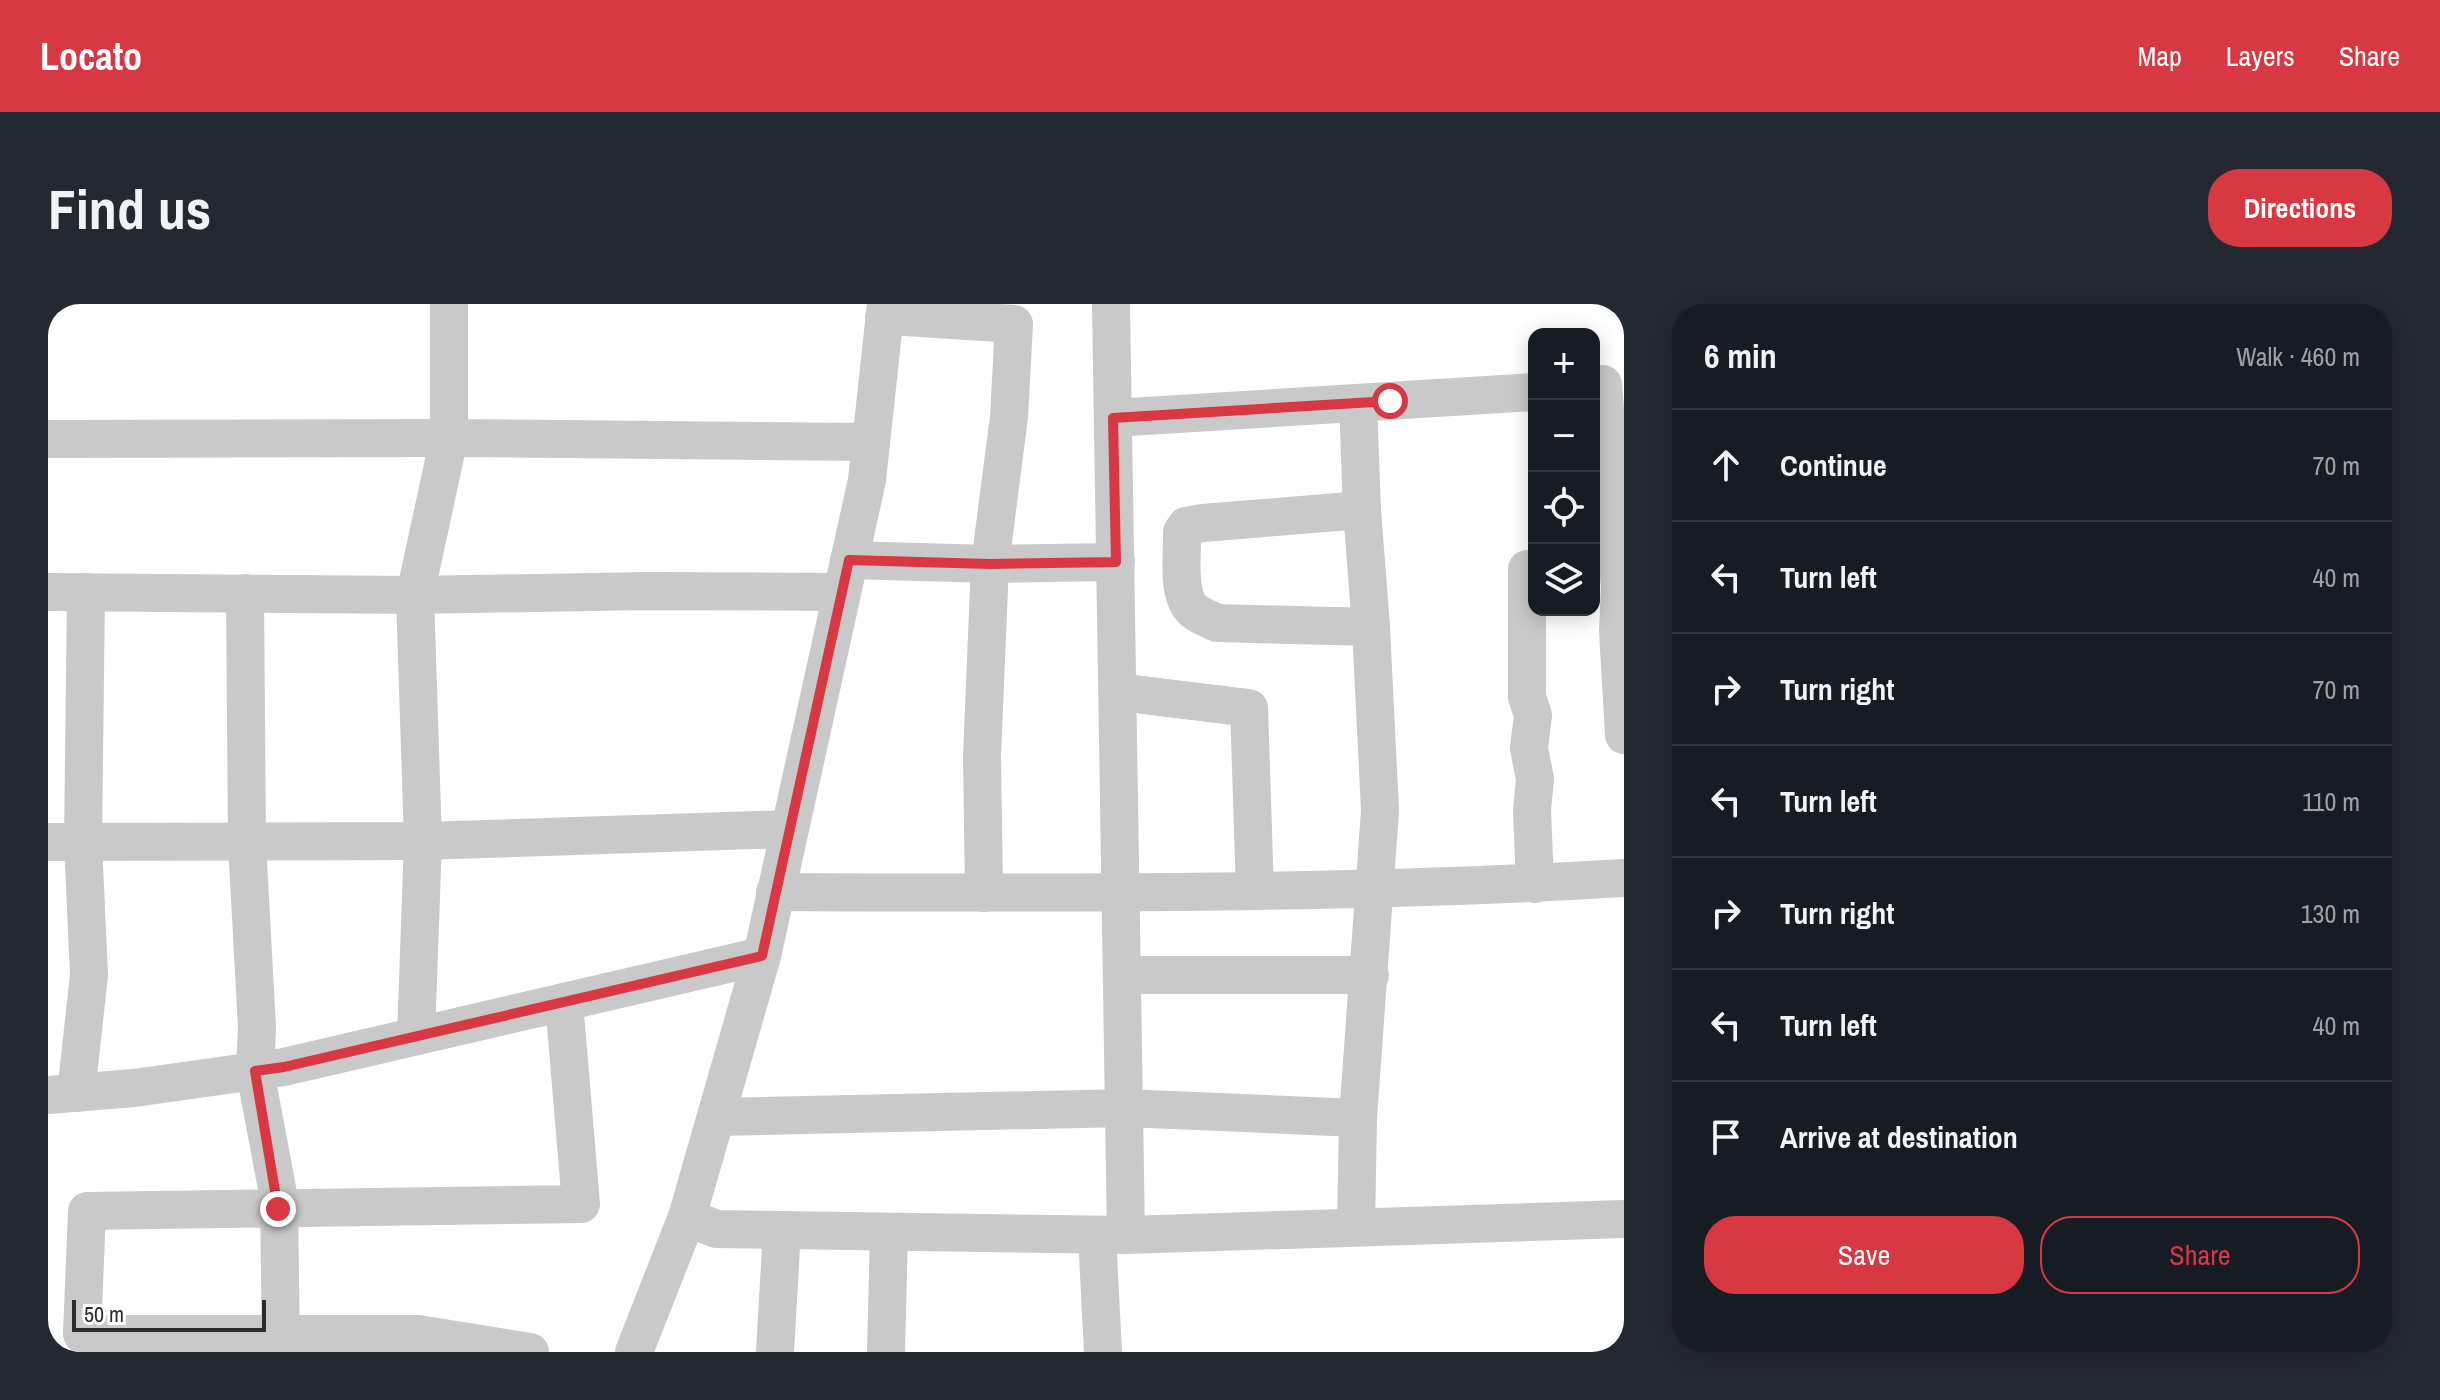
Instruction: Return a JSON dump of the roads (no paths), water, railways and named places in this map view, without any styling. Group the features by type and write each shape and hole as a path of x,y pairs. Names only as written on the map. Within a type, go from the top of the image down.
{"street":[{"path":"416,1036 423,841 415,595 449,438 449,304"},
{"path":"1103,1352 1125,1108 1111,304"},
{"path":"634,1352 687,1217 762,956 867,480 885,311"},
{"path":"885,311 890,316 1014,324 1009,417 990,564 982,756 984,893"},
{"path":"1607,384 1620,588 1618,631 1624,735"},
{"path":"1113,418 1528,392"},
{"path":"1356,1227 1358,1118 1380,811 1358,403"},
{"path":"48,439 449,438 871,442"},
{"path":"1362,510 1186,526 1182,532 1183,580 1187,603 1195,612 1217,623 1371,627"},
{"path":"48,592 415,595 648,591 990,564 1116,562"},
{"path":"1527,569 1527,697 1533,715 1529,748 1535,779 1532,810 1535,884"},
{"path":"86,592 66,842 89,975 62,1094 255,1071 762,956"},
{"path":"245,593 247,843 257,1028 255,1071 278,1209 281,1343"},
{"path":"1118,692 1249,708 1255,891"},
{"path":"66,842 423,841 789,829"},
{"path":"775,892 1255,891 1535,884 1624,878"},
{"path":"1123,975 1370,975"},
{"path":"530,1352 418,1343 281,1343 82,1334 87,1211 581,1204 564,1002"},
{"path":"716,1117 1125,1108 1358,1118"},
{"path":"687,1217 716,1229 1112,1235 1624,1219"},
{"path":"775,1352 782,1230"},
{"path":"886,1352 889,1232"}]}
